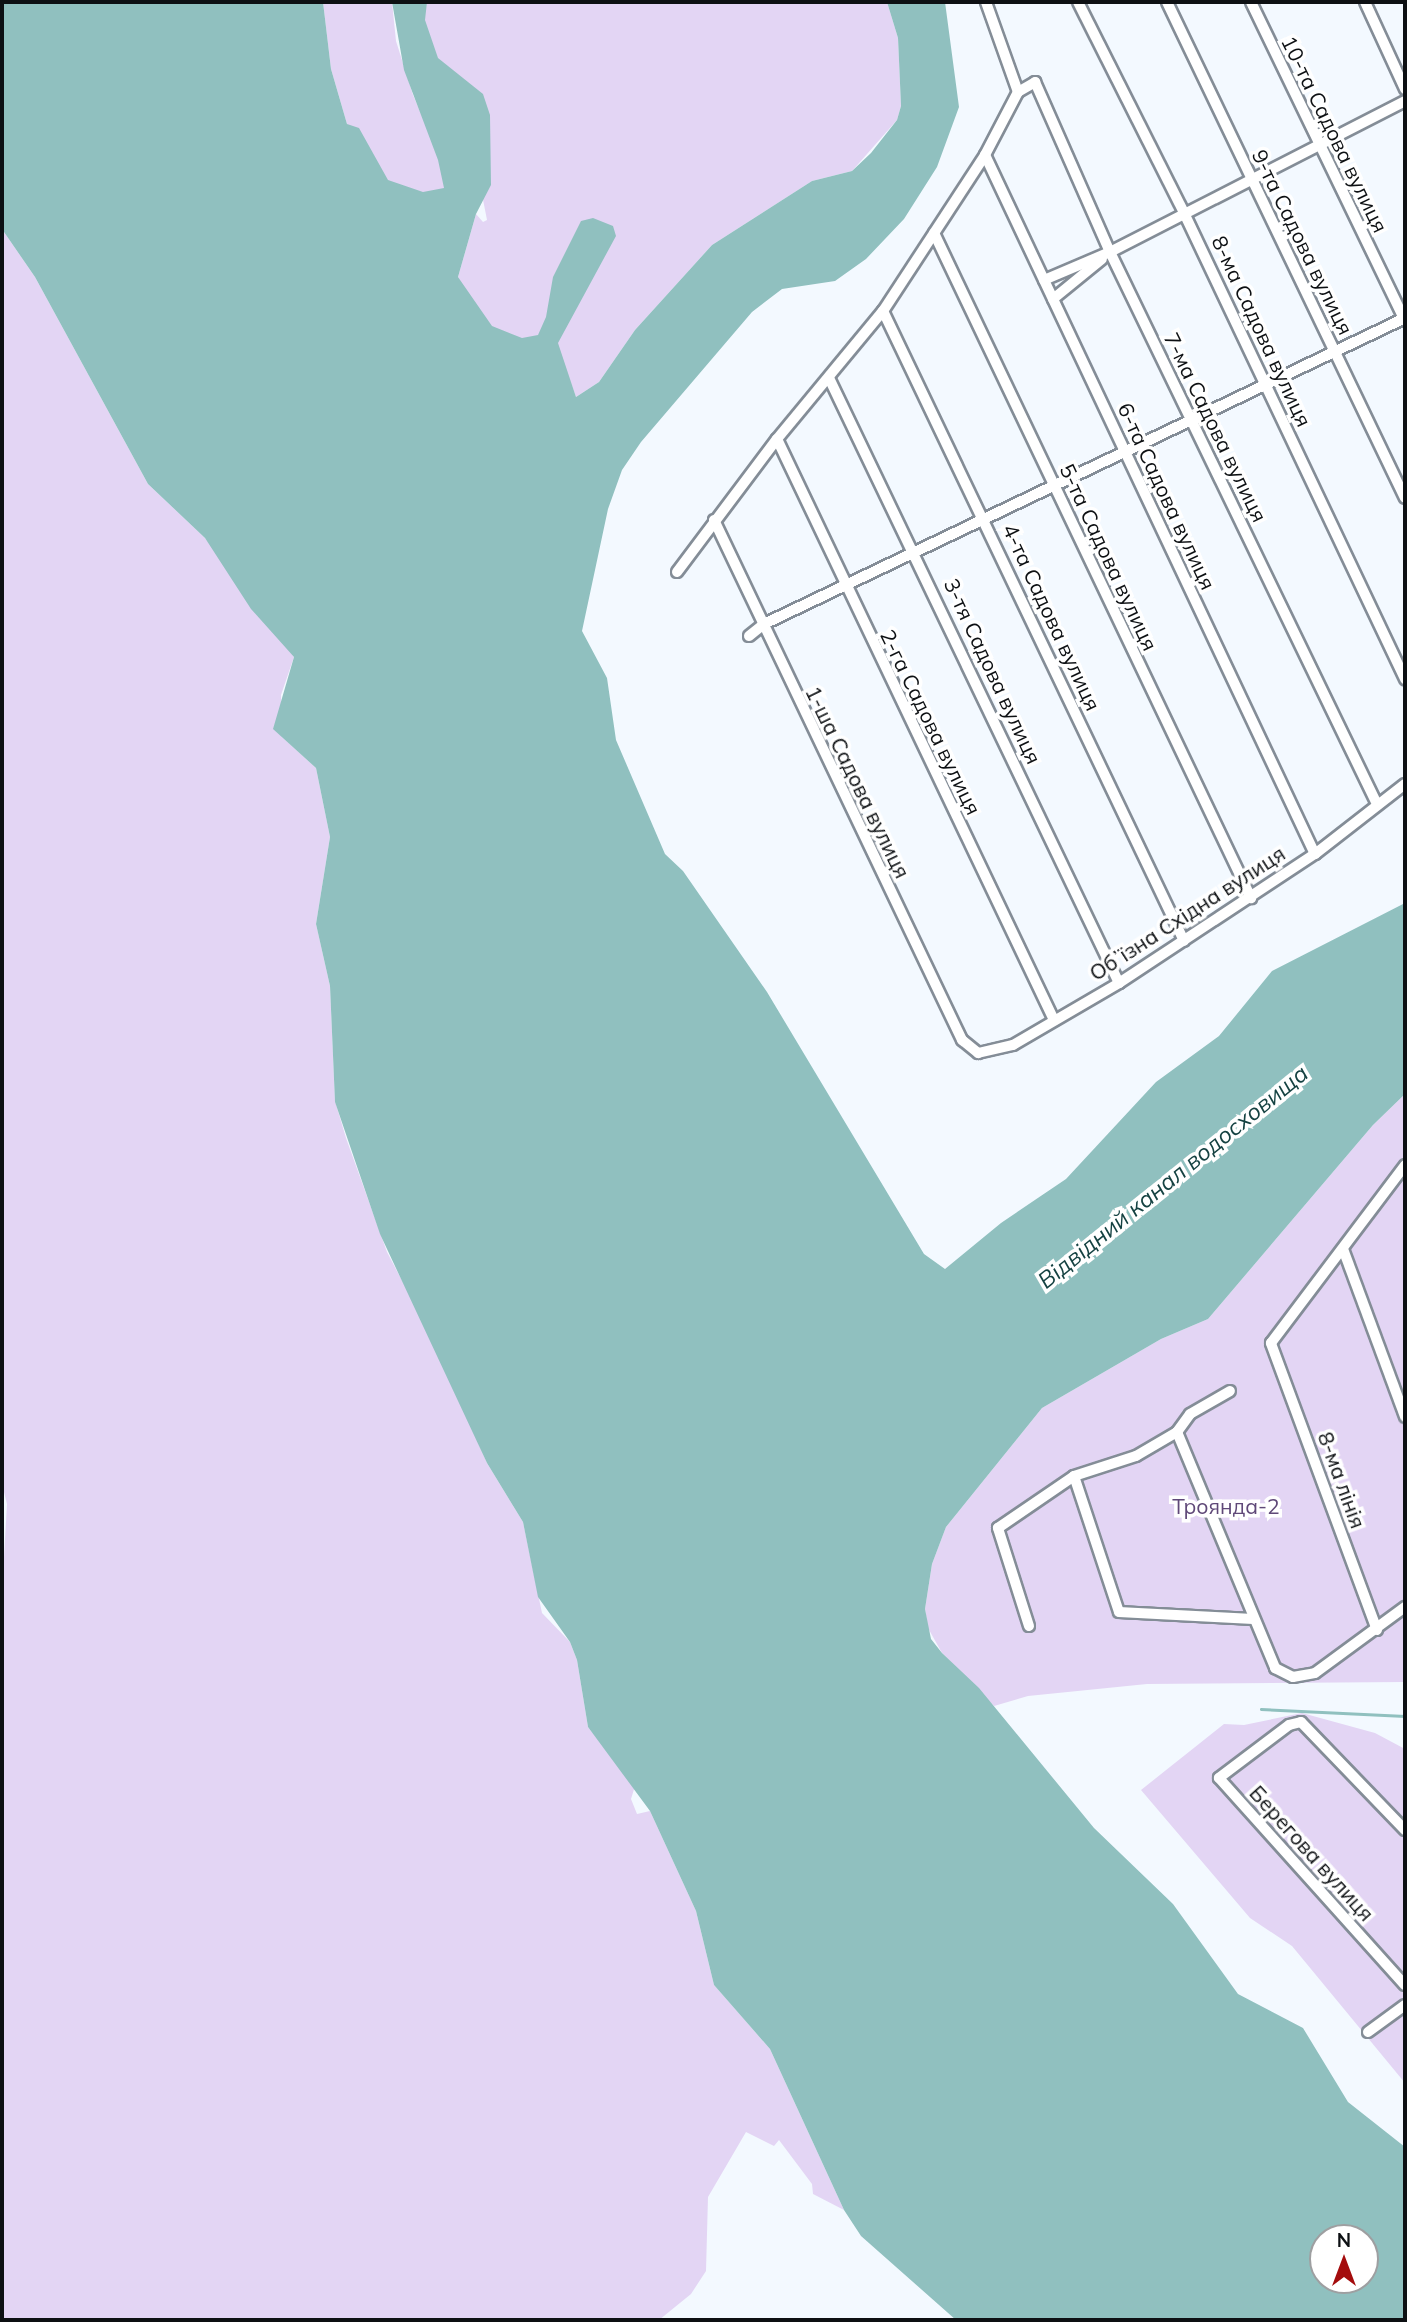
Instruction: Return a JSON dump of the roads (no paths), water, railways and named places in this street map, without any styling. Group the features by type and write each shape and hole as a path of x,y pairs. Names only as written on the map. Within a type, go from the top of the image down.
{"street":[{"path":"677,572 777,439 883,311 985,155 1018,92 986,2"},
{"name":"8-ма Садова вулиця","path":"1078,2 1185,215 1405,679"},
{"name":"9-та Садова вулиця","path":"1167,2 1405,498"},
{"name":"10-та Садова вулиця","path":"1251,2 1318,147 1405,319"},
{"path":"1365,2 1405,89"},
{"name":"7-ма Садова вулиця","path":"1018,92 1035,82 1110,252 1377,804"},
{"path":"1044,280 1110,252 1185,215 1405,101"},
{"name":"6-та Садова вулиця","path":"985,155 1315,854"},
{"name":"5-та Садова вулиця","path":"934,233 1251,898"},
{"path":"1053,299 1110,252"},
{"name":"4-та Садова вулиця","path":"883,311 1184,941"},
{"path":"749,636 764,624 1055,488 1265,383 1405,319"},
{"name":"3-тя Садова вулиця","path":"829,378 916,552 1119,983"},
{"name":"2-га Садова вулиця","path":"777,439 845,587 1054,1020"},
{"name":"1-ша Садова вулиця","path":"714,520 962,1040 978,1053"},
{"name":"Обʼїзна Східна вулиця","path":"978,1053 1013,1045 1119,983 1315,854 1405,784"},
{"path":"1405,1165 1343,1250 1405,1417"},
{"name":"8-ма лінія","path":"1343,1250 1271,1343 1377,1630"},
{"path":"1029,1626 998,1528 1074,1476 1136,1456 1177,1432 1190,1414 1230,1391"},
{"path":"1177,1432 1275,1668 1293,1677 1315,1673 1405,1607"},
{"path":"1074,1476 1119,1612 1253,1619"},
{"name":"Берегова вулиця","path":"1405,1830 1301,1722 1289,1725 1219,1779 1405,1985"},
{"path":"1368,2032 1405,2005"}],"water":[{"name":"Відвідний канал водосховища","path":"2,2 323,2 331,69 347,124 359,128 388,180 423,192 444,188 438,160 404,70 392,2 427,2 425,20 438,58 483,94 490,115 491,185 476,214 458,277 492,326 522,338 538,335 546,317 553,277 581,221 593,218 613,226 616,236 558,343 576,397 599,382 635,330 712,245 812,181 852,171 871,153 897,120 901,106 898,38 887,2 945,2 959,107 937,167 904,219 866,259 835,281 782,289 752,312 641,442 622,470 608,509 582,631 607,678 616,740 665,854 683,871 767,992 924,1254 945,1269 1001,1223 1066,1179 1156,1082 1219,1036 1272,971 1405,903 1405,1094 1373,1125 1208,1319 1161,1339 1042,1408 946,1527 932,1564 925,1609 931,1639 942,1653 979,1688 1094,1828 1173,1904 1238,1994 1303,2028 1348,2102 1405,2147 1405,2320 956,2320 861,2236 844,2210 770,2049 714,1985 696,1911 650,1811 588,1727 577,1660 570,1642 538,1597 523,1522 487,1463 380,1234 335,1102 330,986 316,924 330,837 316,768 273,729 294,657 251,609 205,538 148,484 35,277 4,232"}],"waterway":[{"path":"1261,1709 1405,1716"}],"park label":[{"name":"Троянда-2","path":"1226,1506"}]}
